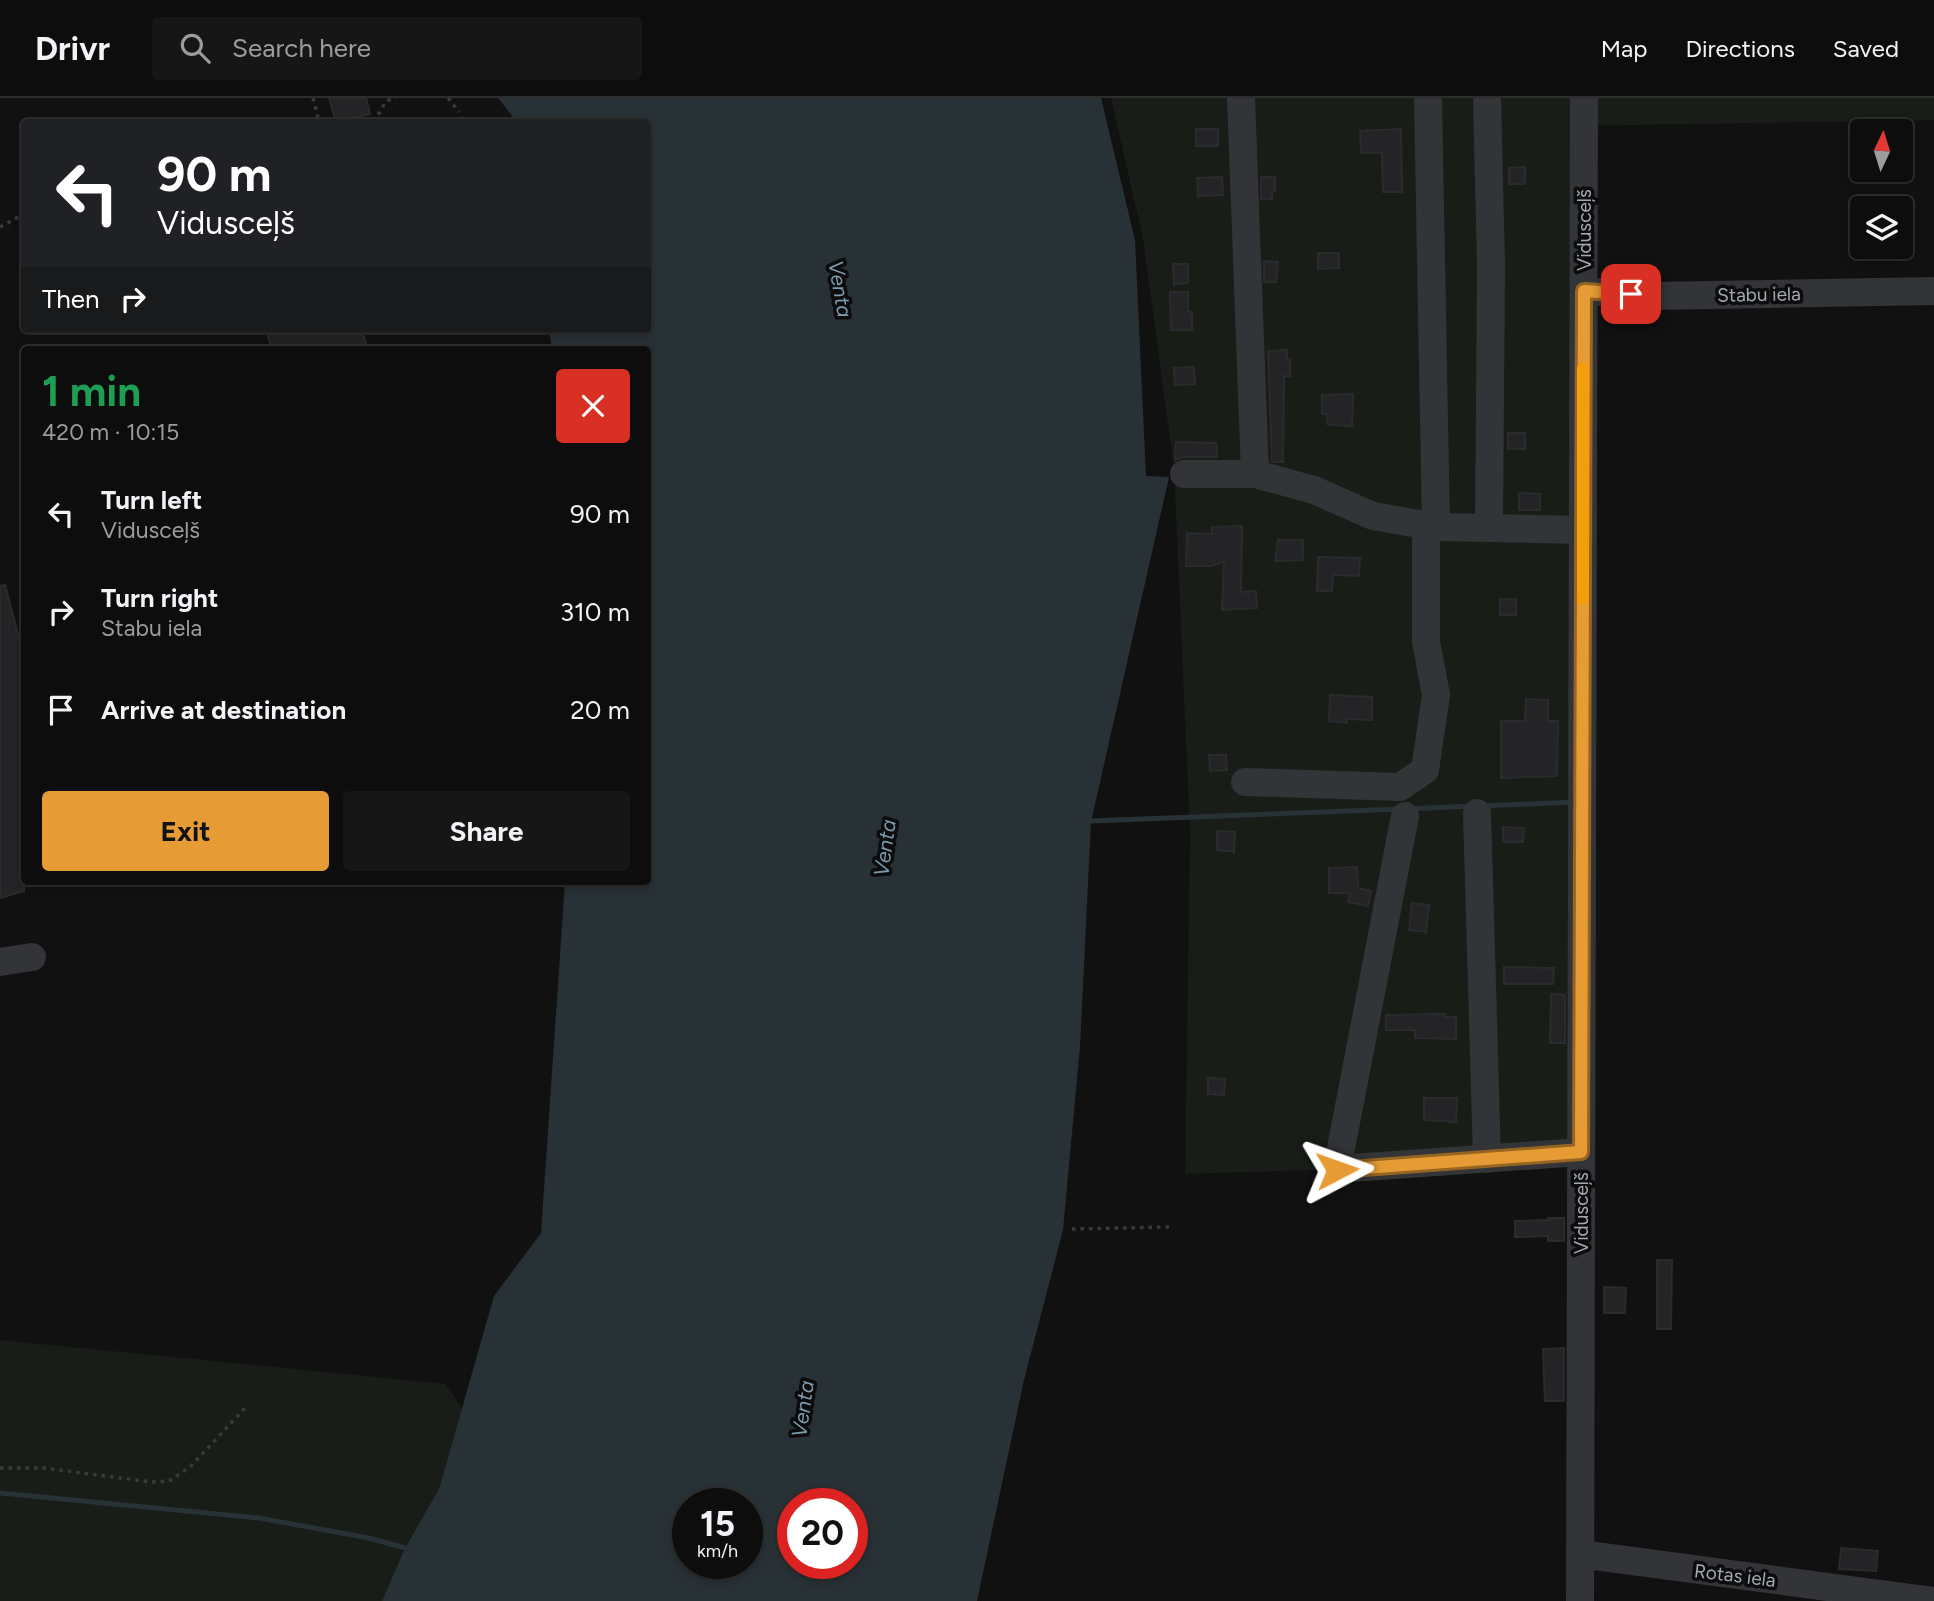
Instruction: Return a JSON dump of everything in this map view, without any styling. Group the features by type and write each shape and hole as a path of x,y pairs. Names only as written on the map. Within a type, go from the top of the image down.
{"street":[{"path":"1241,98 1255,474"},
{"path":"1244,782 1400,787 1425,770 1436,695 1426,642 1431,526 1428,98"},
{"path":"1487,98 1491,265 1489,528"},
{"name":"Vidusceļš","path":"1580,1601 1584,98"},
{"name":"Stabu iela","path":"1584,291 1655,296 1934,291"},
{"path":"1184,474 1255,474 1314,490 1373,516 1431,526 1583,530"},
{"path":"1477,813 1487,1159"},
{"path":"1405,816 1337,1170 1581,1152"},
{"path":"0,962 32,957"},
{"name":"Rotas iela","path":"1580,1554 1932,1601"}],"path":[{"path":"313,98 318,119"},
{"path":"376,119 386,101 396,98"},
{"path":"448,98 459,112"},
{"path":"0,227 21,216"},
{"path":"1072,1229 1170,1227"},
{"path":"0,1468 44,1468 150,1482 169,1482 190,1467 248,1405"}],"shaded area":[{"path":"1111,98 1934,98 1934,120 1850,119 1850,121 1577,126 1570,1162 1185,1174 1190,833 1174,468 1143,239"},
{"path":"0,1340 445,1384 462,1408 439,1489 405,1548 382,1601 0,1601"}],"water":[{"name":"Venta","path":"498,98 1101,98 1135,240 1146,476 1169,477 1091,822 1080,1047 1063,1230 1024,1380 977,1601 382,1601 405,1548 439,1489 494,1296 541,1233 565,885 651,885 651,346 551,346 550,333 651,333 651,119 515,119"}],"building":[{"path":"329,98 366,98 370,114 335,119"},
{"path":"1196,129 1218,129 1218,146 1196,146"},
{"path":"1401,129 1402,192 1383,192 1382,153 1361,153 1360,131"},
{"path":"1525,167 1525,184 1509,184 1509,168"},
{"path":"1222,177 1223,195 1198,196 1197,178"},
{"path":"1261,177 1275,177 1272,199 1261,199"},
{"path":"1318,253 1339,253 1339,268 1318,269"},
{"path":"1264,261 1278,262 1276,282 1264,282"},
{"path":"1173,264 1188,264 1188,283 1174,284"},
{"path":"1170,292 1188,292 1192,330 1171,330"},
{"path":"267,333 363,333 367,346 271,346"},
{"path":"1287,350 1290,376 1284,376 1283,462 1272,462 1268,351"},
{"path":"1194,367 1195,384 1175,385 1174,368"},
{"path":"1353,394 1352,426 1328,425 1327,414 1322,414 1322,395"},
{"path":"1508,433 1525,433 1525,449 1508,449"},
{"path":"1176,442 1216,443 1217,457 1184,457 1175,460"},
{"path":"1519,493 1540,494 1540,510 1519,510"},
{"path":"1242,526 1241,592 1256,591 1257,608 1222,610 1224,562 1211,566 1186,566 1187,533 1212,534 1212,527"},
{"path":"1278,540 1303,540 1303,560 1275,561"},
{"path":"1318,557 1360,558 1359,576 1333,575 1332,591 1317,591"},
{"path":"5,585 21,646 21,885 24,885 24,891 0,898 0,586"},
{"path":"1500,599 1516,599 1516,615 1500,615"},
{"path":"1330,695 1372,697 1372,720 1347,719 1347,723 1329,721"},
{"path":"1526,699 1548,700 1548,721 1558,721 1557,776 1501,778 1501,721 1525,721"},
{"path":"1209,755 1226,755 1227,770 1210,771"},
{"path":"1503,827 1524,828 1523,842 1503,842"},
{"path":"1217,831 1235,832 1234,852 1217,850"},
{"path":"1357,867 1358,888 1371,891 1368,906 1348,902 1350,893 1329,893 1329,868"},
{"path":"1412,903 1429,905 1426,932 1409,930"},
{"path":"1504,967 1554,968 1553,984 1504,984"},
{"path":"1551,994 1565,995 1565,1043 1550,1043"},
{"path":"1445,1014 1445,1017 1456,1017 1456,1039 1415,1038 1415,1030 1386,1030 1386,1015"},
{"path":"1208,1078 1225,1079 1224,1095 1208,1094"},
{"path":"1424,1098 1457,1098 1456,1122 1424,1120"},
{"path":"1564,1218 1564,1241 1548,1241 1548,1236 1515,1237 1515,1221"},
{"path":"1657,1260 1672,1260 1671,1329 1657,1329"},
{"path":"1604,1287 1626,1288 1625,1313 1604,1313"},
{"path":"1564,1348 1564,1401 1545,1401 1543,1349"},
{"path":"1841,1548 1878,1551 1876,1571 1839,1569"}],"waterway":[{"path":"1483,806 1574,802"},
{"path":"1409,809 1469,806"},
{"path":"1086,817 1091,821 1400,809"},
{"path":"0,1493 259,1518 369,1538 409,1549"}],"slow traffic":[{"path":"1583,368 1583,599"}],"route":[{"path":"1337,1170 1581,1152 1584,291 1631,294"}]}
